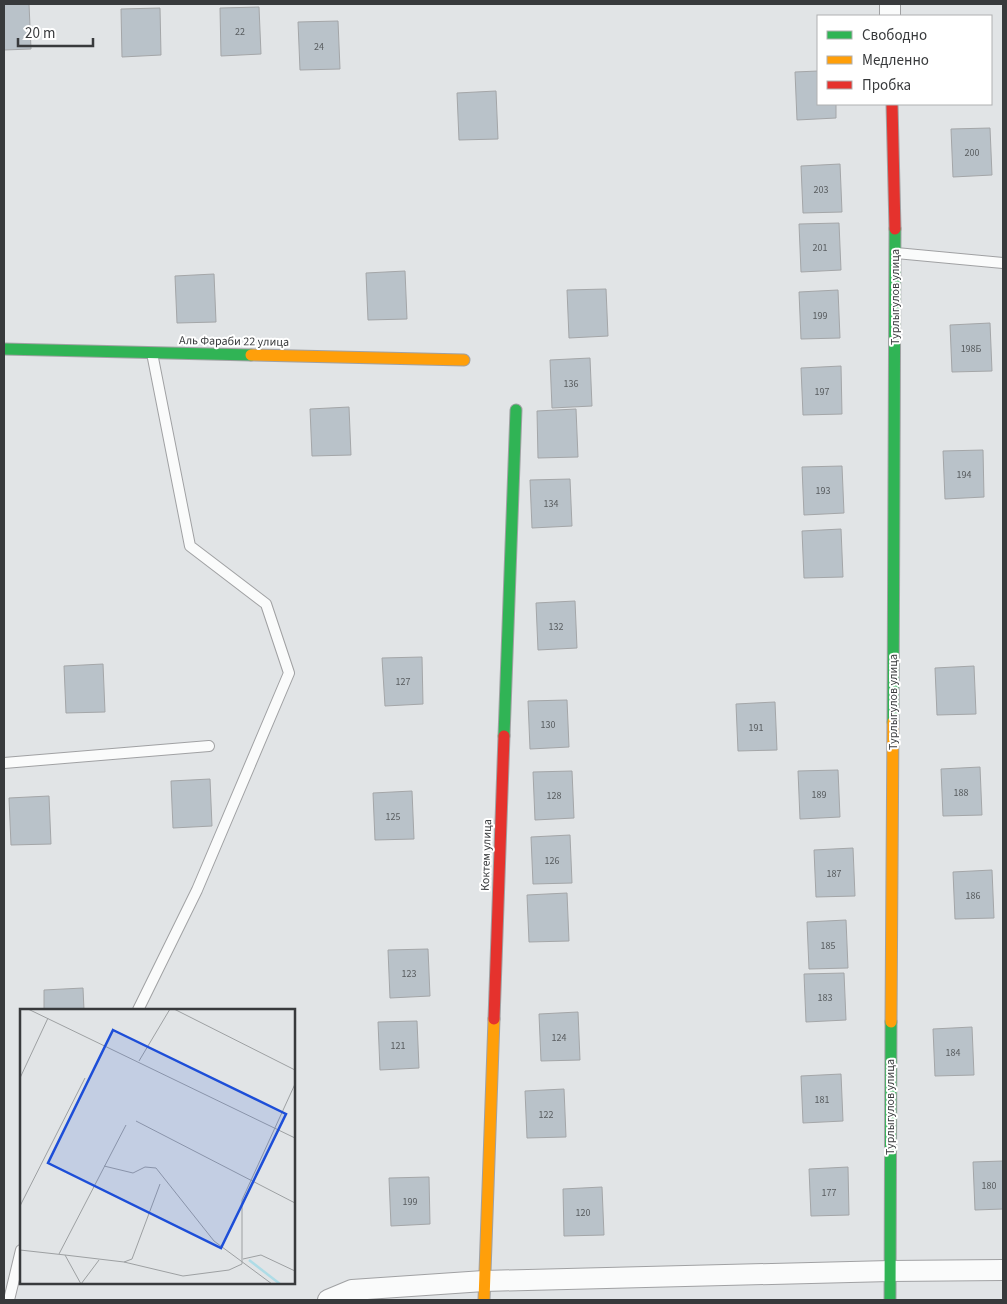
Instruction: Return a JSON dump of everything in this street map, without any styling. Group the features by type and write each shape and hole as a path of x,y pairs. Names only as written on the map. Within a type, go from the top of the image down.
{"street":[{"name":"Турлыгулов улица","path":"890,1300 895,253 892,105"},
{"name":"Аль Фараби 22 улица","path":"4,349 464,360"},
{"name":"Коктем улица","path":"484,1291 516,410"},
{"path":"328,1300 352,1290 484,1291 890,1270 1003,1270"}],"lane":[{"path":"895,253 1003,263"},
{"path":"138,1009 197,890 289,673 266,604 190,546 152,352"},
{"path":"4,763 209,746"},
{"path":"9,1300 20,1254"}],"building":[{"path":"4,4 29,4 31,49 4,50"},
{"path":"259,7 261,54 221,56 220,8"},
{"path":"160,8 161,55 122,57 121,9"},
{"path":"338,21 340,69 300,70 298,22"},
{"path":"817,71 817,105 836,105 836,118 797,120 795,72"},
{"path":"496,91 498,139 459,140 457,93"},
{"path":"990,128 992,175 953,177 951,129"},
{"path":"840,164 842,212 803,213 801,166"},
{"path":"839,223 841,270 801,272 799,224"},
{"path":"405,271 407,319 368,320 366,273"},
{"path":"214,274 216,322 177,323 175,276"},
{"path":"606,289 608,336 569,338 567,290"},
{"path":"838,290 840,338 801,339 799,292"},
{"path":"990,323 992,371 952,372 950,325"},
{"path":"590,358 592,406 552,408 550,360"},
{"path":"841,366 842,414 803,415 801,368"},
{"path":"349,407 351,455 312,456 310,409"},
{"path":"576,409 578,457 538,458 537,411"},
{"path":"983,450 984,497 945,499 943,451"},
{"path":"842,466 844,513 804,515 802,467"},
{"path":"570,479 572,526 532,528 530,480"},
{"path":"841,529 843,577 804,578 802,531"},
{"path":"575,601 577,648 538,650 536,603"},
{"path":"422,657 423,704 385,706 382,658"},
{"path":"103,664 105,712 66,713 64,666"},
{"path":"974,666 976,714 937,715 935,668"},
{"path":"567,700 569,747 530,749 528,701"},
{"path":"775,702 777,750 738,751 736,704"},
{"path":"980,767 982,815 943,816 941,769"},
{"path":"838,770 840,817 800,819 798,771"},
{"path":"572,771 574,818 535,820 533,772"},
{"path":"210,779 212,826 173,828 171,781"},
{"path":"412,791 414,839 375,840 373,793"},
{"path":"49,796 51,844 11,845 9,798"},
{"path":"570,835 572,883 533,884 531,837"},
{"path":"853,848 855,896 816,897 814,850"},
{"path":"992,870 994,918 955,919 953,872"},
{"path":"567,893 569,941 529,942 527,895"},
{"path":"846,920 848,968 809,969 807,922"},
{"path":"428,949 430,996 390,998 388,950"},
{"path":"844,973 846,1020 806,1022 804,974"},
{"path":"83,988 84,1009 44,1009 44,990"},
{"path":"578,1012 580,1060 541,1061 539,1014"},
{"path":"417,1021 419,1068 380,1070 378,1022"},
{"path":"972,1027 974,1075 935,1076 933,1029"},
{"path":"841,1074 843,1121 803,1123 801,1076"},
{"path":"564,1089 566,1137 527,1138 525,1091"},
{"path":"1003,1161 1003,1209 975,1210 973,1162"},
{"path":"848,1167 849,1215 811,1216 809,1169"},
{"path":"429,1177 430,1224 391,1226 389,1178"},
{"path":"602,1187 604,1235 564,1236 563,1189"}],"traffic: fast":[{"path":"893,722 895,229"},
{"path":"4,349 251,355"},
{"path":"504,736 516,410"},
{"path":"890,1300 891,1022"}],"traffic: slow":[{"path":"251,355 464,360"},
{"path":"891,1022 893,722"},
{"path":"484,1300 494,1019"}],"traffic: jam":[{"path":"892,105 895,229"},
{"path":"494,1019 504,736"}]}
